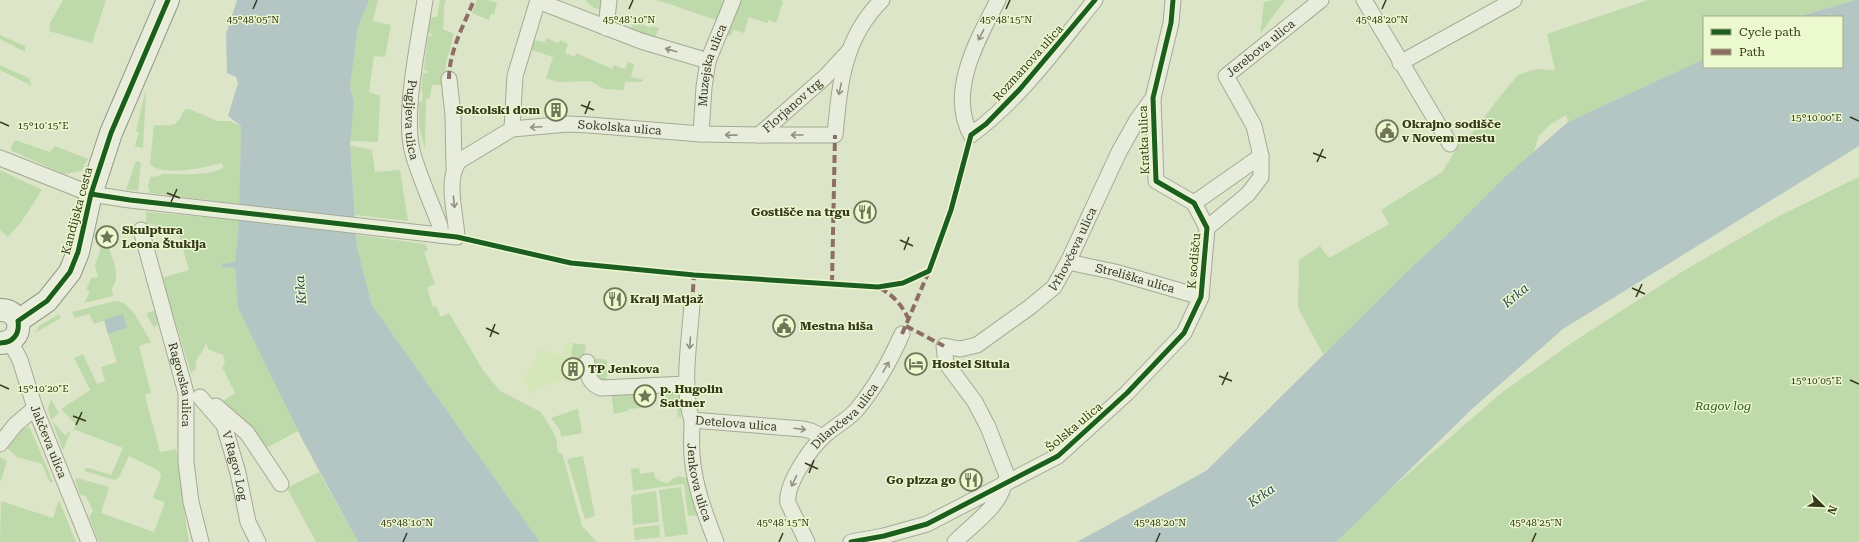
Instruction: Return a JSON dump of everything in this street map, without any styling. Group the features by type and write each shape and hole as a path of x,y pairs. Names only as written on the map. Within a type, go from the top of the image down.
{"main road":[{"name":"Kandijska cesta","path":"18,321 47,301 70,272 78,252 92,194 111,133 168,0"},
{"path":"0,310 11,312 18,321 18,332 5,342"}],"street":[{"name":"Pugljeva ulica","path":"425,0 413,83 410,138 413,154 440,226 439,235"},
{"path":"512,128 515,76 538,0 563,5 606,28 641,41 708,61"},
{"path":"606,28 610,0"},
{"name":"Muzejska ulica","path":"701,134 704,87 708,61 733,0"},
{"path":"867,18 868,0"},
{"path":"758,135 835,135 839,93 849,51 856,33 882,0"},
{"name":"Rozmanova ulica","path":"998,0 970,56 966,75 962,112 971,136 986,124 1020,89 1095,0"},
{"path":"1153,98 1170,27 1173,0"},
{"name":"Jerebova ulica","path":"1261,156 1254,126 1226,76 1321,0"},
{"path":"1364,0 1400,63 1450,144"},
{"path":"1400,63 1514,0"},
{"name":"Florjanov trg","path":"701,134 758,135 825,76 849,51"},
{"path":"0,158 92,194 130,200 457,237 453,198 453,115 449,79"},
{"name":"Kratka ulica","path":"1153,98 1156,181 1194,203"},
{"name":"Vrhovčeva ulica","path":"1006,482 988,427 975,402 946,363 944,346 960,349 977,345 1030,307 1054,287 1068,262 1119,152 1137,120 1153,98"},
{"name":"Sokolska ulica","path":"454,168 459,160 512,128 568,124 701,134"},
{"path":"1194,203 1261,156"},
{"path":"1207,228 1248,194 1262,177 1261,156"},
{"name":"K sodišču","path":"1194,203 1207,228 1201,297"},
{"name":"Ragovska ulica","path":"141,230 193,395 186,462 191,502 201,542"},
{"name":"Streliška ulica","path":"1068,262 1115,272 1201,297"},
{"name":"Šolska ulica","path":"851,542 884,536 927,524 1058,456 1127,393 1184,333 1201,297"},
{"name":"Detelova ulica","path":"692,304 687,384 689,412 692,420 811,430 823,437"},
{"name":"Dilančeva ulica","path":"807,542 788,503 787,496 804,461 823,437 848,419 867,398 888,364 902,334"},
{"name":"Jakčeva ulica","path":"5,342 20,360 35,408 89,542"},
{"path":"587,362 588,379 593,385 601,388 687,384"},
{"name":"V Ragov Log","path":"193,395 213,404 247,433 281,484"},
{"name":"V Ragov Log","path":"193,395 224,425 238,473 248,522 258,542"},
{"path":"0,444 15,425 35,408"},
{"name":"Jenkova ulica","path":"692,420 692,455 696,480 700,497 716,542"},
{"path":"955,542 994,503 1003,490 1006,482"}],"green space":[{"path":"63,0 106,0 92,43 49,31 50,23"},
{"path":"369,0 378,0 373,21 391,25 385,57 374,56 369,92 380,96 378,142 350,141 354,101 350,88 358,27"},
{"path":"440,0 446,0 444,7 443,29 454,34 446,63 445,85 432,85 430,98 426,99 425,150 419,125 419,102 422,101 423,93 421,92 423,73 427,74 427,71 424,70 428,36 431,37 432,34 428,32 431,17 437,17"},
{"path":"477,0 488,0 497,3 494,14 491,14 489,20 472,13"},
{"path":"585,0 605,0 602,10 594,8"},
{"path":"656,0 726,0 719,21"},
{"path":"738,0 781,0 783,2 776,23 769,20 767,23 749,17 744,33 733,30 731,36 724,34"},
{"path":"1285,0 1260,34 1264,2"},
{"path":"1648,0 1855,0 1800,16 1703,16 1703,59 1568,122 1566,115 1551,124 1539,135 1532,157 1347,335 1323,354 1298,308 1299,260 1320,246 1329,258 1389,224 1381,210 1442,172 1459,145 1471,134 1518,75 1536,69 1555,70 1547,34"},
{"path":"634,20 650,28 651,26 659,28 654,39 629,33"},
{"path":"0,35 25,46 25,52 0,39"},
{"path":"546,38 558,43 560,40 568,44 565,53 575,57 576,53 612,69 614,65 625,69 628,62 634,64 631,77 644,80 641,82 625,82 624,90 604,89 590,81 557,82 546,78 553,57 529,49 533,40 545,42"},
{"path":"0,65 30,79 31,87 0,70"},
{"path":"146,89 143,148 135,146 139,132 136,131"},
{"path":"189,109 218,121 230,121 241,126 240,204 150,193 148,186 150,177 160,176 162,174 213,172 220,170 224,166 221,163 194,169 174,171 156,168 150,164 154,125 173,125 179,120 184,110"},
{"path":"15,140 50,152 55,146 88,159 81,171 64,174 12,151 11,147"},
{"path":"350,145 372,150 375,172 400,170 408,221 355,215"},
{"path":"136,161 141,163 138,191 126,190"},
{"path":"0,170 42,190 22,221 8,237 0,230"},
{"name":"Ragov log","path":"1859,177 1859,542 1333,542 1394,486 1500,394 1573,342 1683,271 1779,216"},
{"path":"146,212 239,220 235,262 222,264 235,268 238,304 298,431 266,448 220,403 235,393 222,367 225,363 223,355 208,349 206,343 197,359 196,369 191,373 162,278 189,270 179,236 153,233 155,225 146,224"},
{"path":"357,235 425,244 428,250 424,252 435,284 427,288 433,307 436,306 441,317 449,313 483,370 500,391 541,412 556,437 558,453 562,453 582,526 597,542 540,542 372,305 357,247"},
{"path":"103,241 106,241 115,265 116,277 112,288 113,296 84,303 90,292 86,290 91,278 98,277 95,266"},
{"path":"115,301 124,303 134,313 151,342 139,346 151,393 145,394 146,401 159,450 161,452 176,449 189,542 99,542 89,517 93,511 86,496 80,495 75,480 77,478 109,487 101,513 154,532 164,505 164,502 153,498 161,477 159,471 129,456 119,477 115,480 84,471 85,468 89,468 111,475 123,448 73,429 76,425 61,409 90,390 74,358 83,354 97,384 105,381 101,367 117,362 108,334 127,328 123,315 94,324 89,314 75,318 72,312"},
{"path":"157,310 163,332 158,324 154,328 146,313"},
{"path":"59,314 61,318 35,333 39,326"},
{"path":"567,341 573,343 568,379 534,389 537,399 520,377 529,373 540,348 562,356"},
{"path":"573,343 586,345 581,376 568,379 568,373 576,374 577,364 570,363"},
{"path":"593,358 607,360 607,378 605,381 602,382 596,378"},
{"path":"650,391 651,407 628,409 628,411 614,414 611,392"},
{"path":"660,391 680,392 681,417 678,417 677,405 661,406"},
{"path":"51,399 59,413 51,420 48,408"},
{"path":"578,409 582,433 561,437 560,430 551,418"},
{"path":"52,421 65,435 71,430 63,451"},
{"path":"28,427 30,428 53,482 50,483 42,464 17,457 7,448 18,433"},
{"path":"583,456 595,516 585,519 567,459"},
{"path":"0,457 7,461 1,481 0,481"},
{"path":"639,468 640,474 654,472 655,478 667,483 679,476 687,478 701,515 688,516 684,484 633,491 631,469"},
{"path":"319,472 358,542 316,542 287,488"},
{"path":"681,487 688,534 665,537 659,490"},
{"path":"656,491 659,522 633,525 631,495"},
{"path":"59,500 76,542 0,542 1,501 53,518"},
{"path":"659,525 660,537 635,540 634,528"}],"water":[{"name":"Krka","path":"237,0 369,0 358,27 350,88 354,101 350,145 357,247 372,305 540,542 358,542 302,439 238,308 235,268 222,267 221,264 235,262 239,220 241,126 228,116 238,83 236,77 227,73 226,34"},
{"name":"Krka","path":"1859,0 1859,146 1563,329 1472,409 1336,542 1077,542 1206,471 1507,175 1568,122 1703,59 1703,68 1843,68 1843,16 1800,16"},
{"path":"123,314 127,328 108,334 104,320"}],"marked path":[{"path":"449,79 454,48 474,0"},
{"path":"832,283 835,135"},
{"path":"902,334 929,271"},
{"path":"692,304 694,275"},
{"path":"880,288 897,301 909,320"},
{"path":"906,326 944,346"}],"cycle path":[{"path":"0,343 5,343 15,337 18,330 18,321 47,301 70,272 78,252 91,194 111,133 168,0"},
{"path":"91,194 130,200 457,237 571,263 694,275 878,287 903,283 929,271 951,210 971,135 986,124 1020,89 1095,0"},
{"path":"851,542 884,536 927,524 1058,456 1127,393 1184,333 1201,297 1207,228 1194,203 1156,181 1153,98 1171,23 1173,0"}],"place":[{"name":"Sokolski dom","path":"556,110"},
{"name":"Okrajno sodišče v Novem mestu","path":"1387,131"},
{"name":"Gostišče na trgu","path":"865,212"},
{"name":"Skulptura Leona Štuklja","path":"107,237"},
{"name":"Kralj Matjaž","path":"615,299"},
{"name":"Mestna hiša","path":"784,326"},
{"name":"Hostel Situla","path":"916,364"},
{"name":"TP Jenkova","path":"573,369"},
{"name":"p. Hugolin Sattner","path":"645,396"},
{"name":"Go pizza go","path":"971,480"}]}
